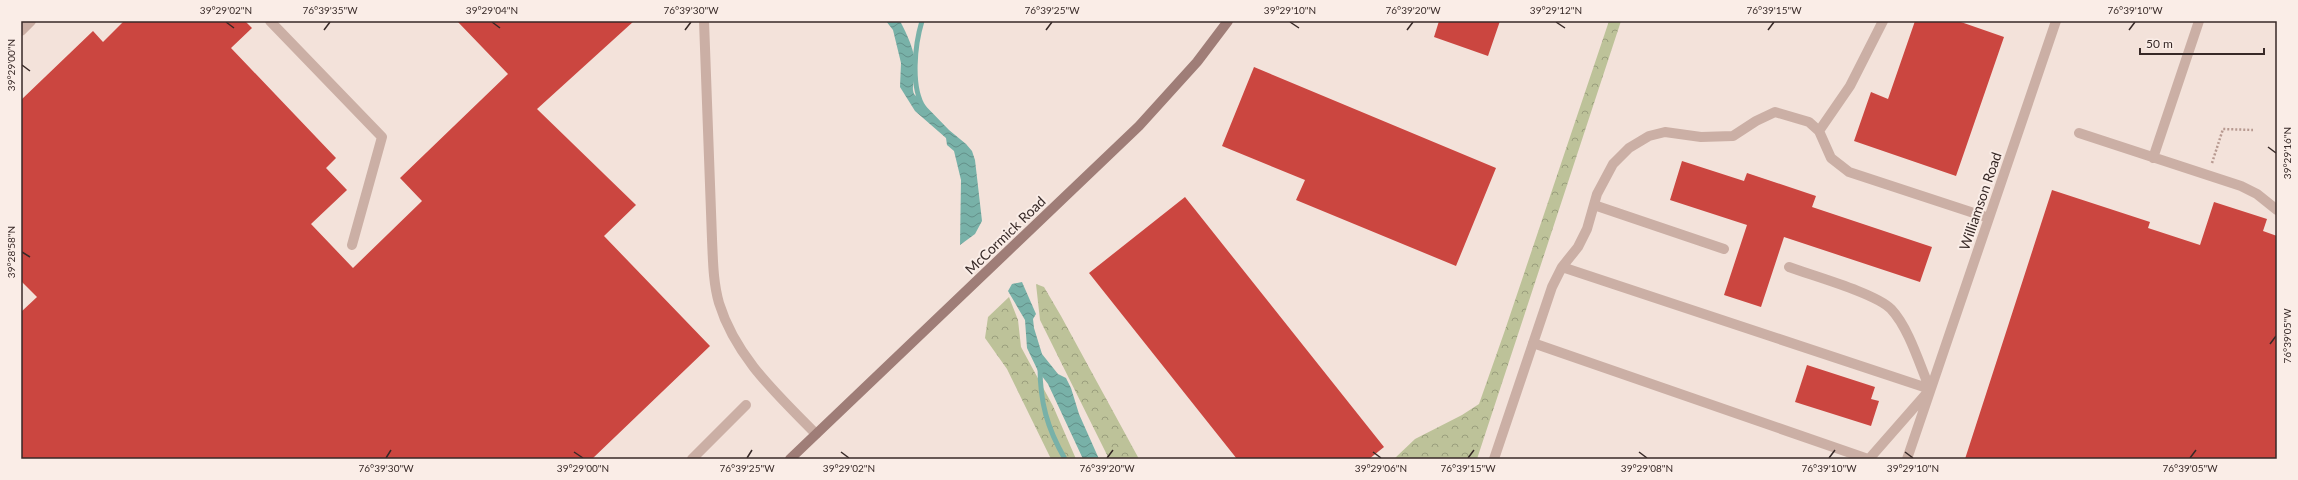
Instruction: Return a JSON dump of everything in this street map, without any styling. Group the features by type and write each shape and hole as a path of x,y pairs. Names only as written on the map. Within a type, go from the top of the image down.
{"main road":[{"name":"McCormick Road","path":"790,459 1145,120 1197,62 1228,21"}],"lane":[{"path":"21,31 32,21"},
{"path":"270,21 382,137 352,245"},
{"path":"704,21 713,260 719,303 742,354 761,377 816,434"},
{"path":"1820,131 1850,86 1883,21"},
{"name":"Williamson Road","path":"1906,459 2056,21"},
{"path":"2153,158 2199,21"},
{"path":"1494,459 1552,286 1562,267 1578,247 1587,229 1597,194 1613,164 1629,148 1649,136 1665,132 1701,137 1733,136 1756,121 1775,112 1809,122 1820,131 1831,158 1849,172 1989,218"},
{"path":"2079,134 2241,186 2257,194 2277,210"},
{"path":"1594,205 1724,249"},
{"path":"1562,267 1930,389"},
{"path":"1789,267 1877,299 1891,309 1902,326 1930,389"},
{"path":"1533,343 1869,459 1930,389"},
{"path":"692,459 746,405"}],"path":[{"path":"2212,165 2223,129 2253,130"}],"green space":[{"path":"1609,21 1621,21 1477,459 1394,459 1415,439 1462,415 1479,404"},
{"path":"1036,284 1044,287 1139,459 1109,459 1040,320"},
{"path":"1009,297 1018,320 1021,347 1053,406 1076,459 1051,459 1007,369 985,338 988,317"}],"water":[{"path":"886,21 900,21 909,39 915,59 913,86 914,94 949,130 966,144 972,151 975,160 982,221 975,234 960,245 961,180 954,151 947,145 946,138 915,111 900,87 901,63 893,30"},
{"path":"1022,282 1036,314 1033,319 1034,328 1042,354 1058,374 1066,378 1071,388 1079,414 1099,459 1083,459 1048,384 1038,371 1027,348 1025,320 1008,291 1012,284"}],"building":[{"path":"124,21 245,21 252,28 231,48 336,158 326,168 347,190 311,224 353,268 422,201 400,178 508,74 457,21 634,21 537,109 636,205 604,236 710,346 592,459 21,459 21,312 37,297 21,281 21,100 93,31 103,42"},
{"path":"1439,21 1500,21 1488,56 1434,37"},
{"path":"1915,21 1958,21 2004,37 1956,176 1854,141 1871,92 1888,99"},
{"path":"1254,67 1496,168 1456,266 1296,200 1305,180 1222,146"},
{"path":"1682,161 1744,181 1747,173 1816,196 1812,207 1932,247 1920,282 1784,237 1761,307 1724,295 1747,225 1670,200"},
{"path":"2052,190 2150,222 2148,228 2200,245 2214,202 2267,219 2263,231 2277,236 2277,459 1965,459"},
{"path":"1185,197 1384,447 1369,459 1237,459 1089,273"},
{"path":"1807,365 1875,387 1871,399 1879,401 1871,426 1795,402"}],"waterway":[{"path":"922,21 917,41 915,77 917,89 924,108"},
{"path":"1040,367 1043,403 1049,425 1065,459"}]}
